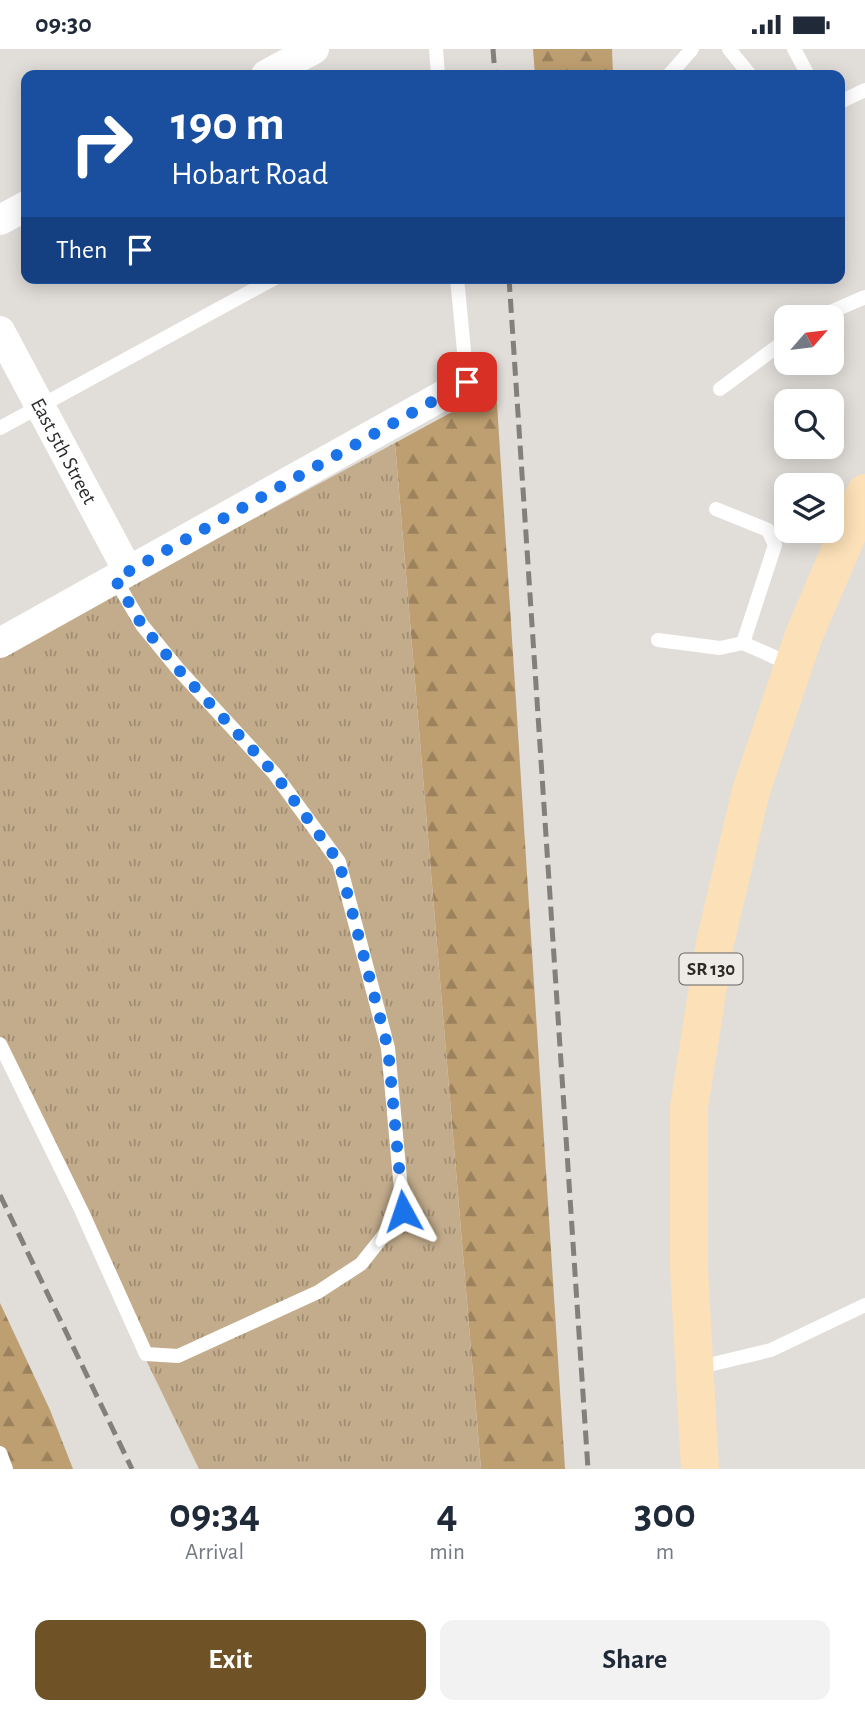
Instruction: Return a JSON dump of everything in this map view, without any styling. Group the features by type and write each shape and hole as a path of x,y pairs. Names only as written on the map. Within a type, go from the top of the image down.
{"main road":[{"name":"SR 130","path":"700,1469 689,1268 689,1107 715,943 751,791 804,635 850,541 865,493"}],"street":[{"path":"275,70 314,49"},
{"path":"0,220 21,209"},
{"name":"East 5th Street","path":"0,331 121,575"},
{"path":"0,643 467,382"}],"lane":[{"path":"436,49 438,70"},
{"path":"673,70 692,49"},
{"path":"729,49 746,70"},
{"path":"794,49 805,70"},
{"path":"845,100 865,90"},
{"path":"0,428 264,284"},
{"path":"458,284 467,382"},
{"path":"844,306 865,297"},
{"path":"720,389 774,349"},
{"path":"716,509 768,530 775,545 743,643"},
{"path":"0,1044 82,1212 146,1354 178,1356 318,1292 361,1264 403,1211 388,1048 339,862 274,773 178,669 142,625 121,575"},
{"path":"658,640 720,649 743,643 793,666"},
{"path":"694,1369 771,1350 865,1305"},
{"path":"0,1453 6,1469"}],"green space":[{"path":"533,49 612,49 613,70 535,70"},
{"path":"496,388 565,1469 481,1469 395,443"},
{"path":"395,443 481,1469 199,1469 0,1059 0,655"},
{"path":"0,1303 50,1410 73,1469 0,1469"}],"railway":[{"path":"493,49 495,70"},
{"path":"509,284 588,1469"},
{"path":"0,1195 132,1469"}],"route":[{"path":"403,1211 388,1048 339,862 274,773 178,669 142,625 115,579 467,382"}]}
